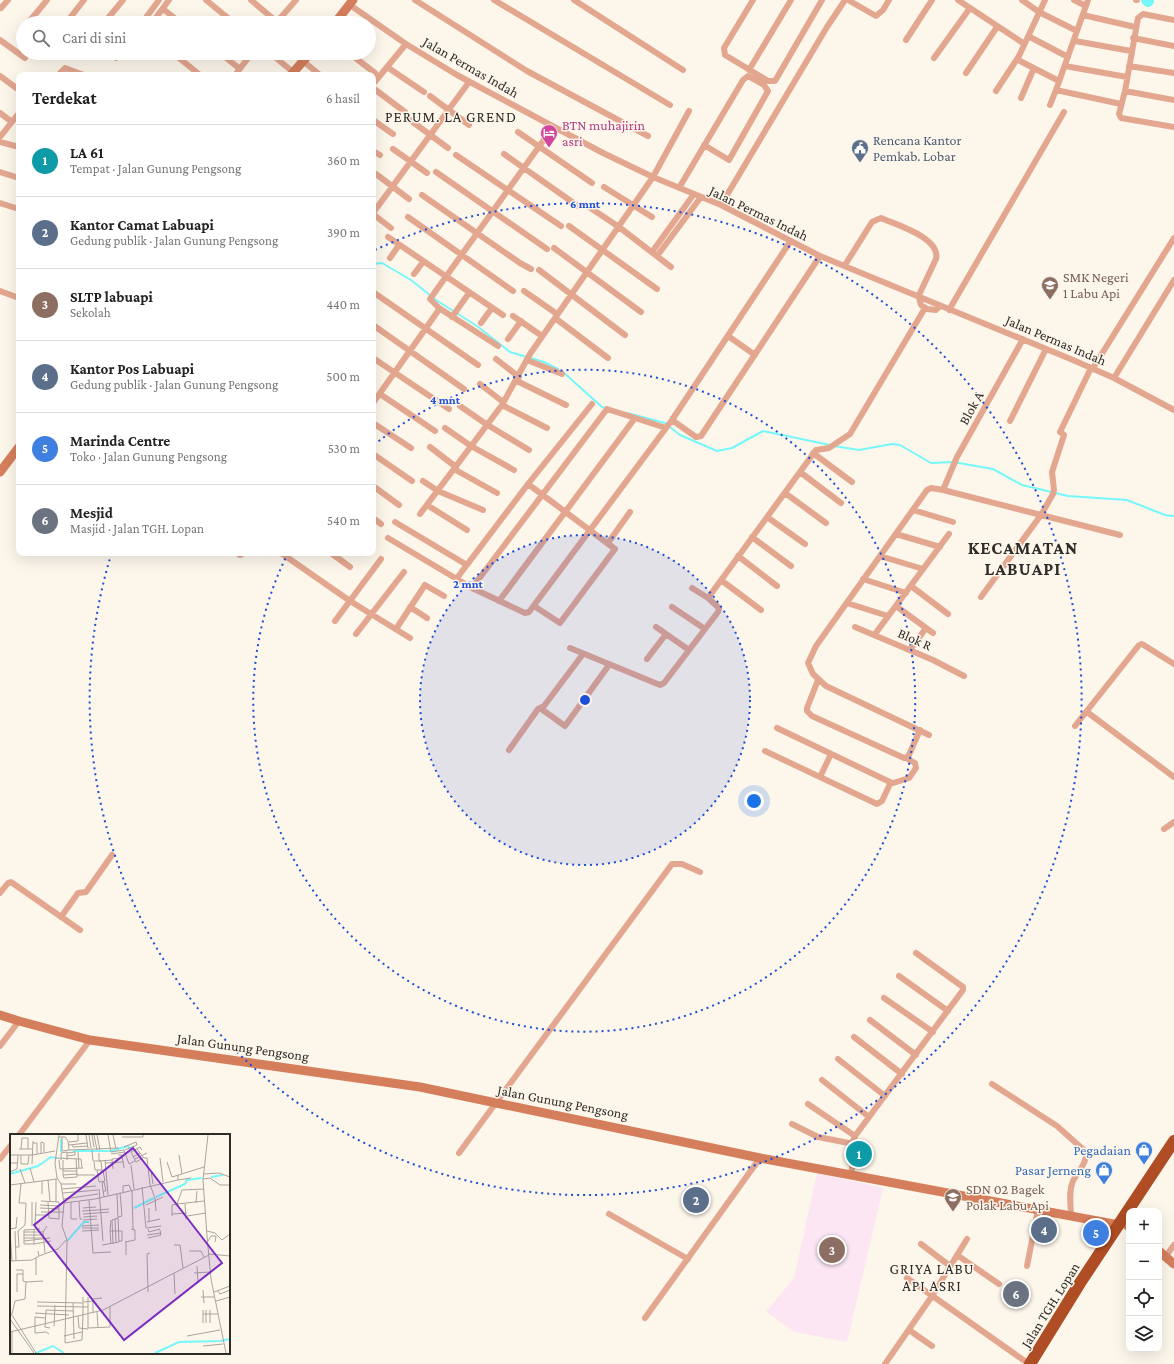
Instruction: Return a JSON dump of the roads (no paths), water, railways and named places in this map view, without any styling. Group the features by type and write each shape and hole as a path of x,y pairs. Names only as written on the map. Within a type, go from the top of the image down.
{"highway":[{"name":"Jalan TGH. Lopan","path":"1030,1364 1080,1283 1123,1224 1174,1141"}],"street":[{"path":"1,8 8,0"},
{"path":"34,16 47,0"},
{"path":"71,16 84,0"},
{"path":"110,16 123,0"},
{"path":"147,16 158,0 165,5 175,16"},
{"path":"206,0 225,16"},
{"path":"251,0 270,16"},
{"path":"282,16 296,0"},
{"path":"415,0 527,71 648,136"},
{"path":"494,0 670,105"},
{"path":"574,0 683,70"},
{"path":"753,0 724,48 725,55 768,82 775,80 822,0"},
{"path":"749,70 791,0"},
{"path":"721,205 827,27 847,0 876,16 883,10 889,0"},
{"path":"906,40 932,0"},
{"path":"958,0 1023,43"},
{"path":"1022,0 1041,13 1077,31"},
{"path":"996,90 1018,56 1023,43 1041,13 1045,0"},
{"path":"1074,0 1086,6"},
{"path":"1050,105 1075,41 1088,0"},
{"path":"341,16 352,2"},
{"name":"Jalan Permas Indah","path":"352,2 370,16"},
{"path":"157,16 165,5"},
{"path":"934,58 970,8"},
{"path":"1174,20 1143,14 1138,18 1133,38 1125,90 1119,114 1121,118 1174,127"},
{"path":"1083,16 1135,27"},
{"name":"Jalan Permas Indah","path":"376,21 406,44 469,82 653,177 721,205 790,242 820,256 1092,368 1174,410"},
{"path":"966,73 997,27"},
{"path":"1030,37 1068,57"},
{"path":"1133,38 1174,46"},
{"path":"0,40 16,52"},
{"path":"1075,41 1131,52"},
{"path":"376,80 406,44"},
{"path":"182,60 196,72"},
{"path":"229,60 240,68"},
{"path":"237,72 246,60"},
{"path":"278,60 291,72"},
{"path":"358,60 374,72"},
{"path":"293,72 303,61 316,72"},
{"path":"1020,61 1059,81"},
{"path":"1065,66 1127,77"},
{"path":"1129,66 1174,73"},
{"path":"387,67 424,92"},
{"path":"61,72 65,68 76,72"},
{"path":"1021,98 1034,68"},
{"path":"0,76 16,88"},
{"path":"679,188 743,80 748,76 764,85 768,91 729,160 704,146"},
{"path":"376,210 469,82"},
{"path":"376,90 405,112"},
{"path":"1056,90 1121,104"},
{"path":"1125,90 1174,100"},
{"path":"430,96 470,125"},
{"path":"420,514 502,403 518,379 542,336 653,177 689,111"},
{"path":"949,310 1064,112"},
{"path":"0,113 12,122"},
{"path":"0,137 16,117"},
{"path":"410,120 448,148"},
{"path":"376,122 393,134"},
{"path":"498,346 453,315 439,308 430,299 553,126"},
{"path":"518,132 592,184"},
{"path":"0,142 16,146"},
{"path":"393,149 427,173"},
{"path":"376,153 380,156"},
{"path":"504,154 578,206"},
{"path":"456,155 561,226"},
{"path":"0,172 16,177"},
{"path":"436,172 491,212 547,249"},
{"path":"376,174 409,199"},
{"path":"604,187 652,217"},
{"path":"654,254 694,194"},
{"path":"422,195 476,234 530,269"},
{"path":"654,254 701,197"},
{"path":"0,203 16,208"},
{"path":"586,206 619,227 672,268"},
{"path":"376,216 391,228"},
{"path":"408,217 513,291"},
{"path":"845,265 872,222 881,218 924,238 936,248 936,259 919,298 921,305 925,308 934,311 940,306"},
{"path":"569,226 657,289"},
{"path":"388,237 503,315"},
{"path":"981,597 1042,515 1053,492 1052,472 1064,435 1060,432 1092,368 1174,238"},
{"path":"388,538 472,588 525,614 529,612 669,424 790,242"},
{"path":"390,258 399,245"},
{"path":"554,248 641,312"},
{"path":"472,588 606,410 608,409 635,418 669,424 696,437 701,436 820,256"},
{"path":"414,274 423,262"},
{"path":"539,270 624,335"},
{"path":"1114,378 1174,280"},
{"path":"0,291 16,297"},
{"path":"524,291 608,358"},
{"path":"453,315 469,293"},
{"path":"376,294 478,365"},
{"path":"376,400 439,308"},
{"path":"481,323 492,308"},
{"path":"708,598 813,454 818,449 831,446 850,434 925,308"},
{"path":"513,316 542,336"},
{"path":"508,339 521,321"},
{"path":"376,327 464,389"},
{"path":"728,336 755,355"},
{"name":"Blok A","path":"943,490 957,457 1023,339"},
{"path":"1010,421 1046,349"},
{"path":"529,357 562,374"},
{"path":"496,359 518,379 566,405"},
{"path":"376,360 449,409"},
{"path":"480,384 502,403 546,428"},
{"path":"380,394 435,431"},
{"path":"457,578 528,484 592,404"},
{"path":"460,406 529,450"},
{"path":"500,601 635,418"},
{"path":"376,424 411,448"},
{"path":"445,428 471,446 514,470"},
{"path":"430,447 455,468 497,493"},
{"path":"0,472 16,451"},
{"path":"813,454 852,482"},
{"path":"376,456 412,480"},
{"path":"800,472 841,503"},
{"path":"423,480 438,491 483,510"},
{"path":"528,484 608,543 615,550 561,623 558,623 534,606"},
{"path":"376,488 399,505"},
{"path":"929,734 826,686 818,680 809,668 808,661 929,488 943,490 1120,535"},
{"path":"784,493 826,523"},
{"path":"428,505 467,530"},
{"path":"913,510 953,522"},
{"path":"608,543 630,512"},
{"path":"767,517 805,544"},
{"path":"376,520 382,524"},
{"path":"395,522 467,565"},
{"path":"896,534 940,547"},
{"path":"875,634 949,534"},
{"path":"752,537 791,566"},
{"path":"285,556 350,601 410,638"},
{"path":"335,556 350,567"},
{"path":"738,556 777,586"},
{"path":"880,556 923,569"},
{"path":"335,621 381,559"},
{"path":"356,634 404,572"},
{"path":"721,580 761,610"},
{"path":"864,580 906,592"},
{"path":"396,629 425,585 444,596"},
{"path":"911,586 948,614"},
{"path":"570,648 660,685 664,683 718,612 719,608 708,598 692,588"},
{"path":"847,604 888,616"},
{"path":"410,606 427,618"},
{"path":"896,606 933,634"},
{"path":"672,607 705,629"},
{"path":"656,627 689,650"},
{"name":"Blok R","path":"855,627 875,634 964,676"},
{"path":"910,650 926,628"},
{"path":"648,659 666,634"},
{"path":"1075,726 1139,645 1142,644 1174,664"},
{"path":"509,750 583,654"},
{"path":"540,708 565,726 609,665"},
{"path":"765,751 877,804 882,801 890,784 910,778 916,768 915,763 808,713 807,708 818,680"},
{"path":"1087,712 1174,777"},
{"path":"777,728 892,783"},
{"path":"906,758 920,730"},
{"path":"820,777 831,754"},
{"path":"1164,829 1174,822"},
{"path":"61,917 78,893 86,892 112,855"},
{"path":"459,1153 494,1103 600,964 672,864 682,864 700,872"},
{"path":"0,893 8,883 11,882 80,930"},
{"path":"851,1174 855,1150 855,1136 963,990 963,987 916,953"},
{"path":"899,976 948,1011"},
{"path":"884,998 933,1032"},
{"name":"Jalan Gunung Pengsong","path":"0,1015 90,1040 388,1081 760,1158 1038,1210 1123,1224"},
{"path":"870,1020 916,1055"},
{"path":"0,1046 19,1021"},
{"path":"854,1037 902,1074"},
{"path":"19,1134 90,1040"},
{"path":"838,1059 885,1096"},
{"path":"822,1080 869,1117"},
{"path":"992,1084 1057,1126 1085,1151 1086,1158 1072,1182 1071,1216"},
{"path":"808,1104 855,1136"},
{"path":"792,1124 818,1138 854,1144"},
{"path":"0,1159 10,1146"},
{"path":"645,1318 760,1158"},
{"path":"1027,1266 1038,1210"},
{"path":"609,1214 688,1259"},
{"path":"885,1364 932,1296 967,1239"},
{"path":"921,1244 950,1266"},
{"path":"1174,1245 1162,1254 1174,1264"},
{"path":"957,1255 999,1284"},
{"path":"907,1278 1030,1364"},
{"path":"909,1330 932,1346"}],"waterway":[{"path":"376,264 382,263 411,280 436,300 477,326 510,352 544,362 558,369"},
{"path":"563,372 602,407 606,408"},
{"path":"627,413 665,423 680,435 717,451 732,448 763,431 830,445"},
{"path":"834,446 859,450 892,444 900,445 931,463 953,462 993,469 1022,485 1068,496 1127,500 1165,515 1174,516"}],"place":[{"name":"BTN muhajirin asri","path":"549,148"},
{"name":"Rencana Kantor Pemkab. Lobar","path":"860,163"},
{"name":"SMK Negeri 1 Labu Api","path":"1050,300"},
{"name":"LA 61","path":"859,1154"},
{"name":"Pegadaian","path":"1144,1165"},
{"name":"Pasar Jerneng","path":"1104,1185"},
{"name":"Kantor Camat Labuapi","path":"696,1200"},
{"name":"SDN 02 Bagek Polak Labu Api","path":"953,1212"},
{"name":"Kantor Pos Labuapi","path":"1044,1230"},
{"name":"Marinda Centre","path":"1096,1233"},
{"name":"SLTP labuapi","path":"832,1250"},
{"name":"Mesjid","path":"1016,1294"}],"district":[{"name":"PERUM. LA GREND","path":"451,117"},
{"name":"KECAMATAN LABUAPI","path":"1023,558"},
{"name":"GRIYA LABU API ASRI","path":"932,1278"}]}
